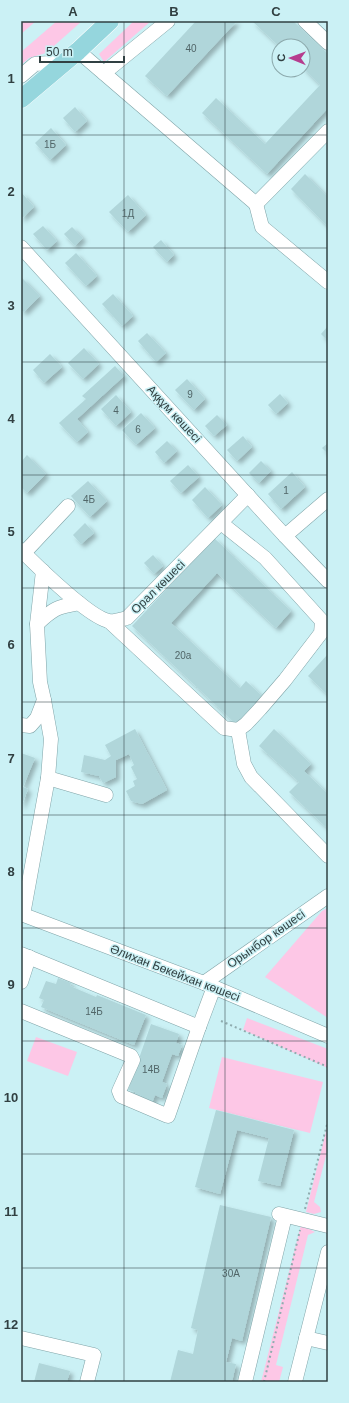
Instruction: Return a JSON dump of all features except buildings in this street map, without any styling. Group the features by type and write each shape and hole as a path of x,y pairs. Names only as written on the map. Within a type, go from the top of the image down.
{"main road":[{"path":"21,99 72,56 110,21"}],"street":[{"path":"104,73 168,21"},
{"path":"305,21 328,43"},
{"path":"21,76 36,64 72,56 104,73 256,204 262,227 328,282"},
{"path":"256,204 328,131"},
{"name":"Аққұм көшесі","path":"21,247 285,536 328,581"},
{"name":"Орал көшесі","path":"110,622 127,618 248,495"},
{"path":"285,536 328,499"},
{"path":"68,506 23,552 79,603 94,615 110,622 224,728 238,730 246,724 285,680 321,633 325,624 265,558 221,523"},
{"path":"22,914 48,778 51,739 40,682 37,624 43,571"},
{"path":"37,624 51,611 59,607 79,603"},
{"path":"21,726 30,726 37,718 44,700"},
{"path":"238,730 244,764 251,776 328,856"},
{"path":"48,778 106,795"},
{"name":"Орынбор көшесі","path":"209,985 328,896"},
{"name":"Әлихан Бөкейхан көшесі","path":"22,914 209,985 328,1036"},
{"path":"21,982 25,955 199,1026"},
{"path":"21,1011 131,1056 133,1060 119,1091 121,1096 168,1116 199,1026 209,985"},
{"path":"245,1382 282,1215 328,1226"},
{"path":"295,1382 328,1252"},
{"path":"21,1338 94,1355 87,1382"},
{"path":"306,1338 328,1343"}],"path":[{"path":"221,1021 328,1067"},
{"path":"264,1382 302,1220 328,1121"}],"shaded area":[{"path":"21,21 36,21 21,34"},
{"path":"57,21 82,21 46,53 29,58 21,65 21,52"},
{"path":"134,21 151,21 104,62 99,54"},
{"path":"328,908 328,1018 265,977 322,911"},
{"path":"247,1018 328,1049 328,1068 243,1030"},
{"path":"36,1037 77,1052 68,1076 27,1061"},
{"path":"222,1057 323,1082 310,1133 209,1108"},
{"path":"328,1123 328,1148 314,1202 320,1207 321,1212 314,1214 306,1212"},
{"path":"301,1225 315,1232 308,1235 276,1365 283,1367 279,1382 261,1382"}]}
